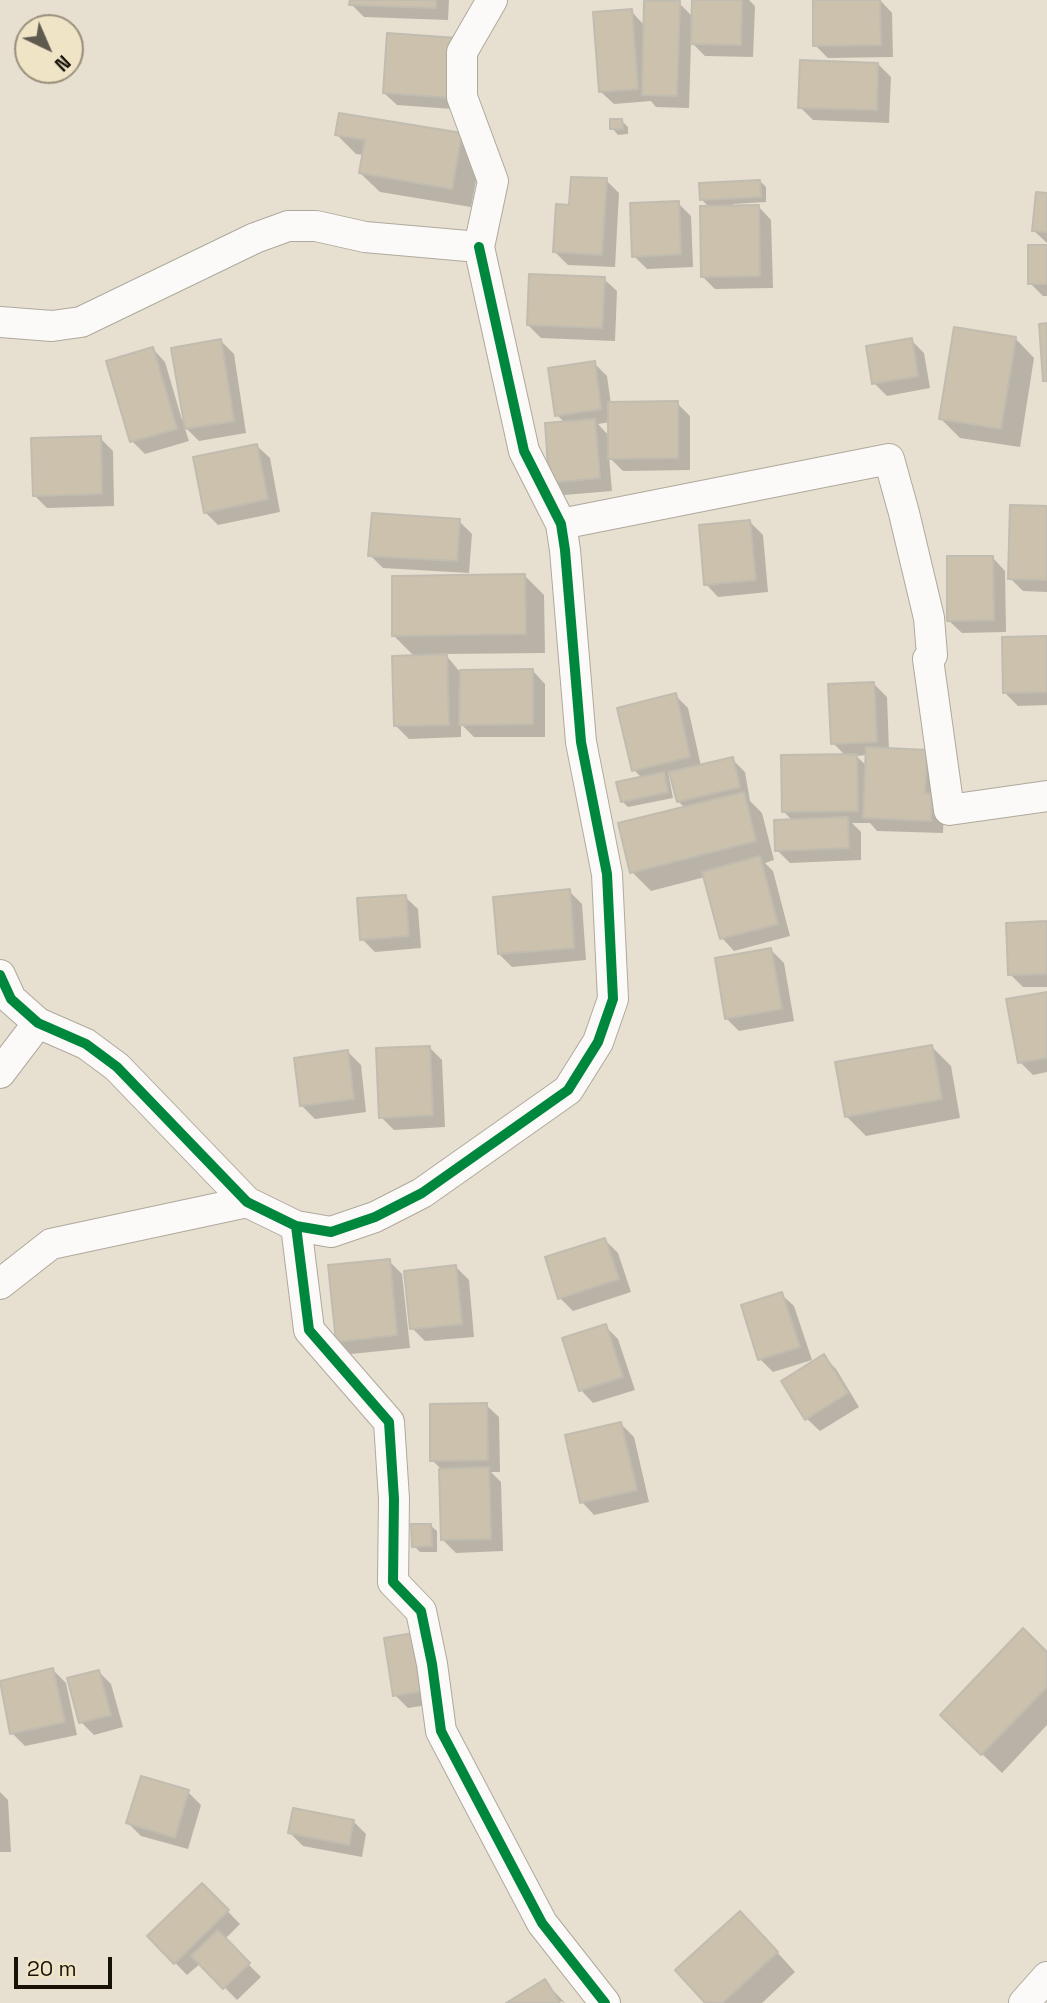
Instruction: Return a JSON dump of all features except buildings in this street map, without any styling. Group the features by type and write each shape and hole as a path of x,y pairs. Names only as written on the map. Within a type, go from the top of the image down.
{"street":[{"path":"0,975 11,999 38,1023 86,1044 117,1067 247,1202 296,1226 331,1232 375,1217 422,1193 568,1090 598,1042 613,999 607,874 581,742 565,550 561,524 524,451 479,247 493,181 462,97 462,52 492,0"},
{"path":"0,321 51,326 81,322 255,238 288,226 316,226 365,237 479,247"},
{"path":"561,524 889,459 929,618 932,655 928,660 949,810 1047,796"},
{"path":"0,1073 38,1023"},
{"path":"0,1284 51,1244 247,1202"},
{"path":"296,1226 309,1330 389,1422 394,1499 393,1582 421,1611 432,1664 441,1731 542,1923 605,2003"},
{"path":"1024,2003 1047,1977"}],"cycle path":[{"path":"0,975 11,999 38,1023 86,1044 117,1067 247,1202 296,1226 331,1232 375,1217 422,1193 568,1090 598,1042 613,999 607,874 581,742 561,524 524,451 479,247"},
{"path":"296,1226 309,1330 389,1422 394,1499 393,1582 421,1611 432,1664 441,1731 542,1923 605,2003"}]}
